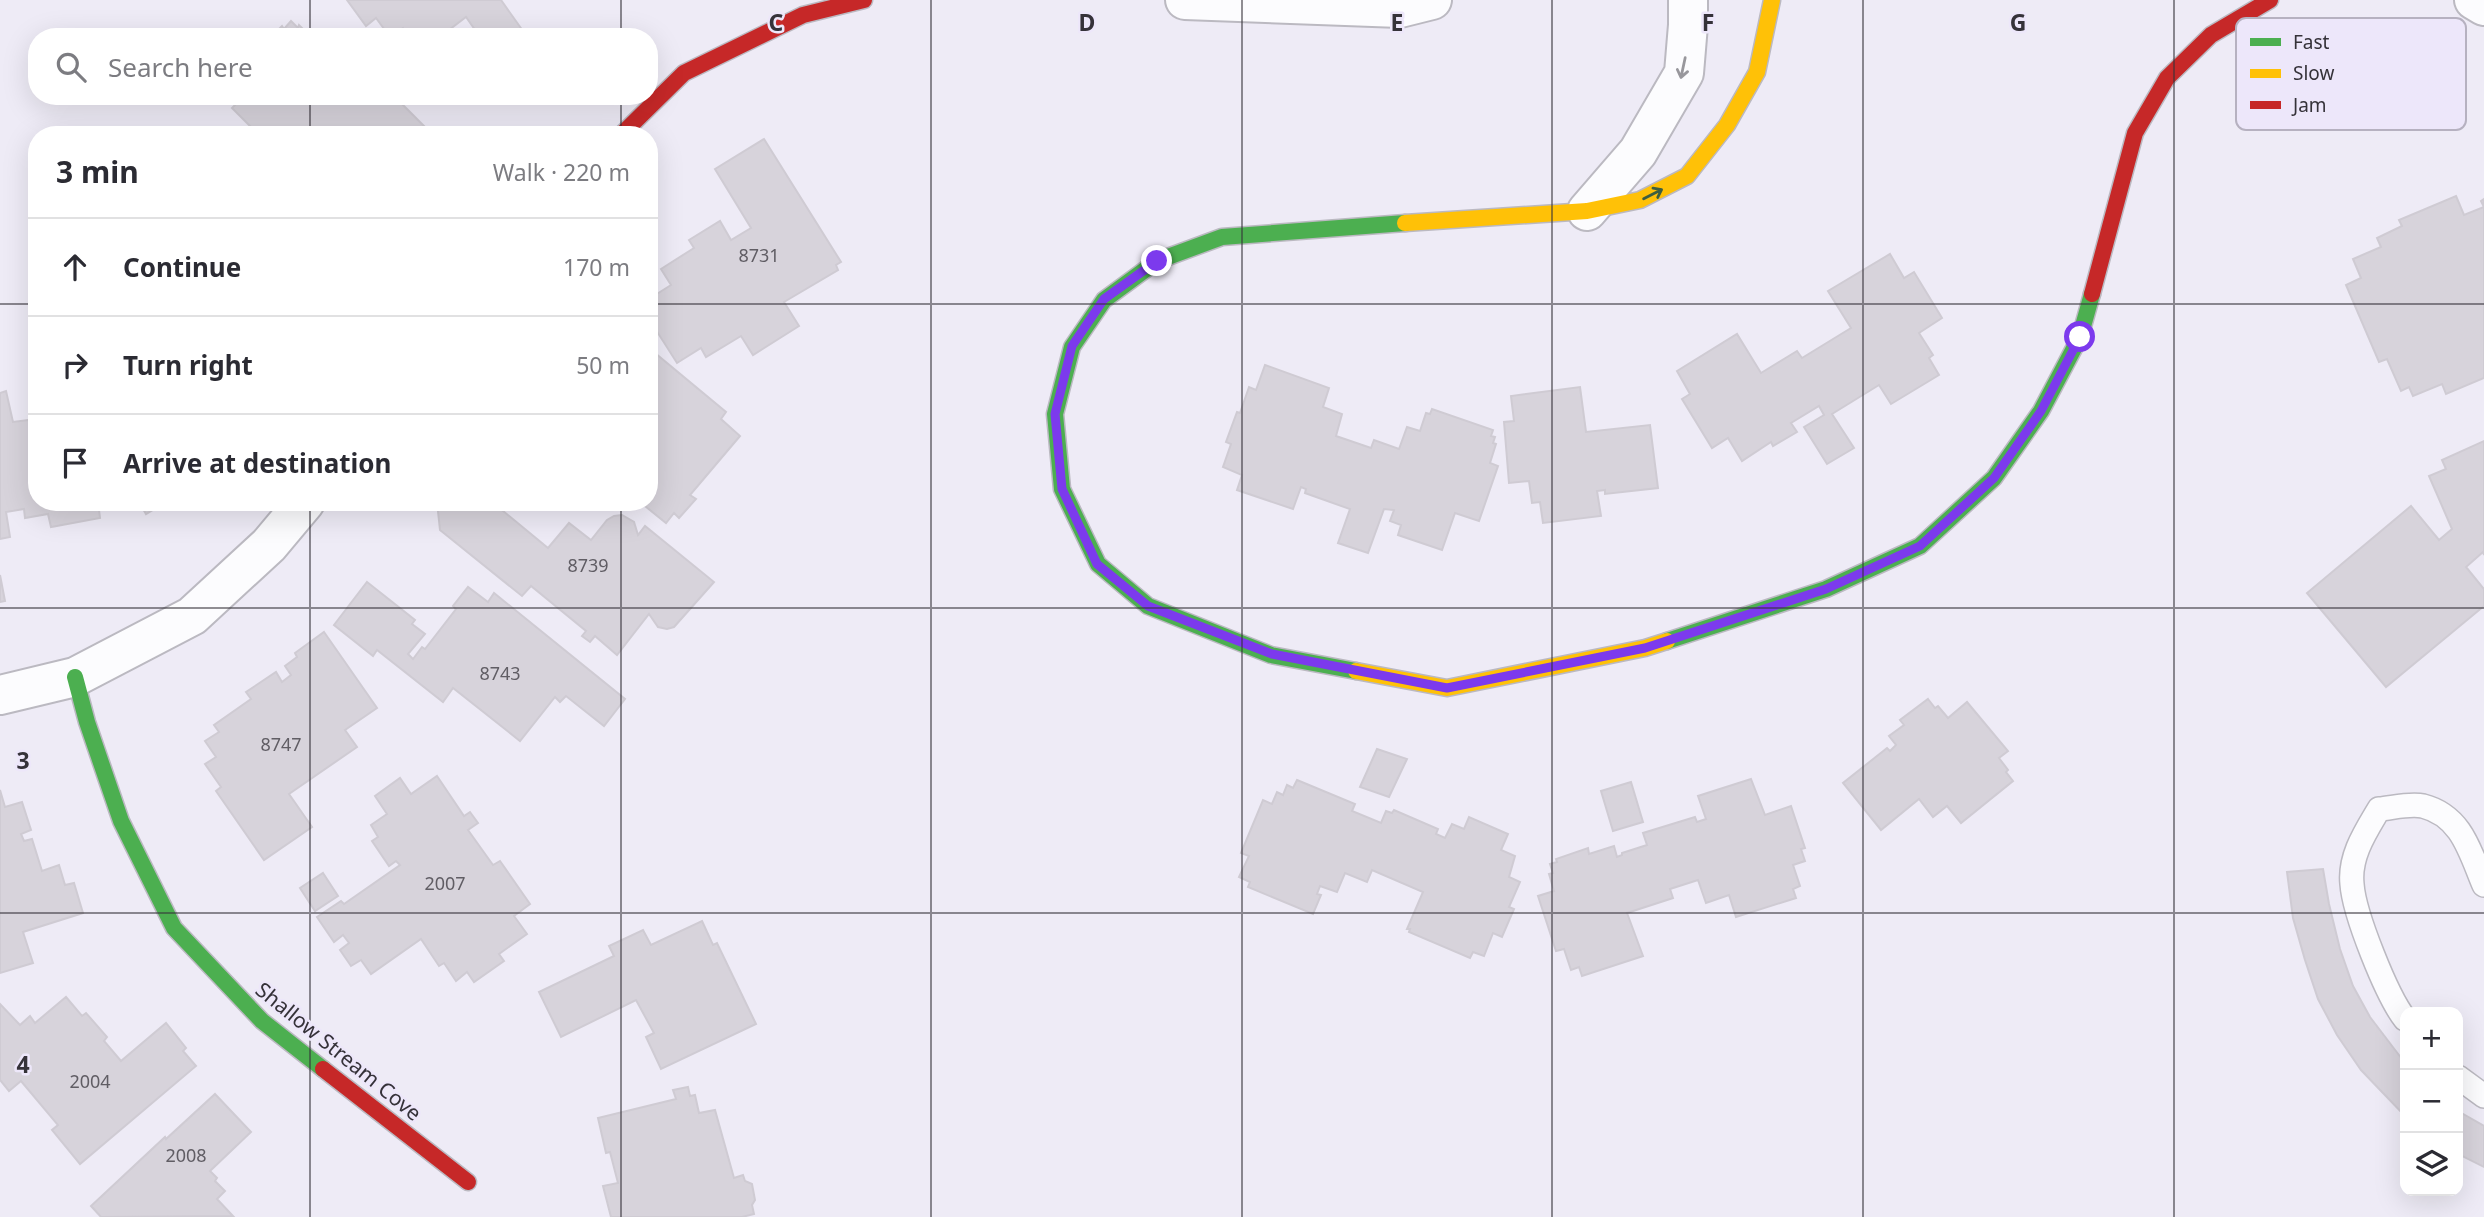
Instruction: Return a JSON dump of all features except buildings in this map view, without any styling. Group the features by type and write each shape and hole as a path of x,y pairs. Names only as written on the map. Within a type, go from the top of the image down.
{"street":[{"path":"658,99 684,74 803,15 864,0"},
{"path":"1185,0 1400,8 1432,0"},
{"path":"1587,211 1638,152 1684,73 1688,0"},
{"path":"1772,0 1758,72 1727,125 1687,176 1640,200 1587,211 1222,237 1157,261 1104,299 1072,346 1055,414 1062,489 1097,564 1148,606 1272,654 1447,688 1645,648 1826,589 1920,546 1994,478 2041,411 2080,337 2134,133 2167,78 2211,35 2236,20"},
{"path":"2240,18 2270,0"},
{"path":"2474,0 2484,6"},
{"path":"630,126 652,105"},
{"path":"0,695 75,677 192,616 269,545 297,511"},
{"name":"Shallow Stream Cove","path":"75,677 87,722 121,821 174,928 262,1021 468,1182"}],"lane":[{"path":"2400,1013 2362,925 2351,883 2357,848 2379,809 2421,805 2449,817 2466,842 2484,885"},
{"path":"2463,1081 2484,1096"}],"traffic: fast":[{"path":"1356,671 1271,655 1148,606 1098,564 1062,489 1055,414 1072,347 1104,300 1157,261 1222,237 1405,223"},
{"path":"1667,641 1826,589 1920,546 1994,478 2041,411 2080,337 2092,294"},
{"path":"75,677 87,722 121,821 174,928 262,1021 323,1069"}],"traffic: slow":[{"path":"1405,223 1587,211 1640,200 1687,176 1727,125 1757,72 1772,0"},
{"path":"1356,671 1447,688 1645,648 1667,641"}],"traffic: jam":[{"path":"658,99 684,73 803,15 864,0"},
{"path":"2240,18 2270,0"},
{"path":"2092,294 2135,133 2167,78 2211,35 2236,20"},
{"path":"630,126 651,105"},
{"path":"323,1069 468,1182"}],"route":[{"path":"1157,261 1104,299 1072,346 1055,414 1062,489 1097,564 1148,606 1272,654 1447,688 1645,648 1826,589 1920,546 1994,478 2041,411 2080,337"}]}
